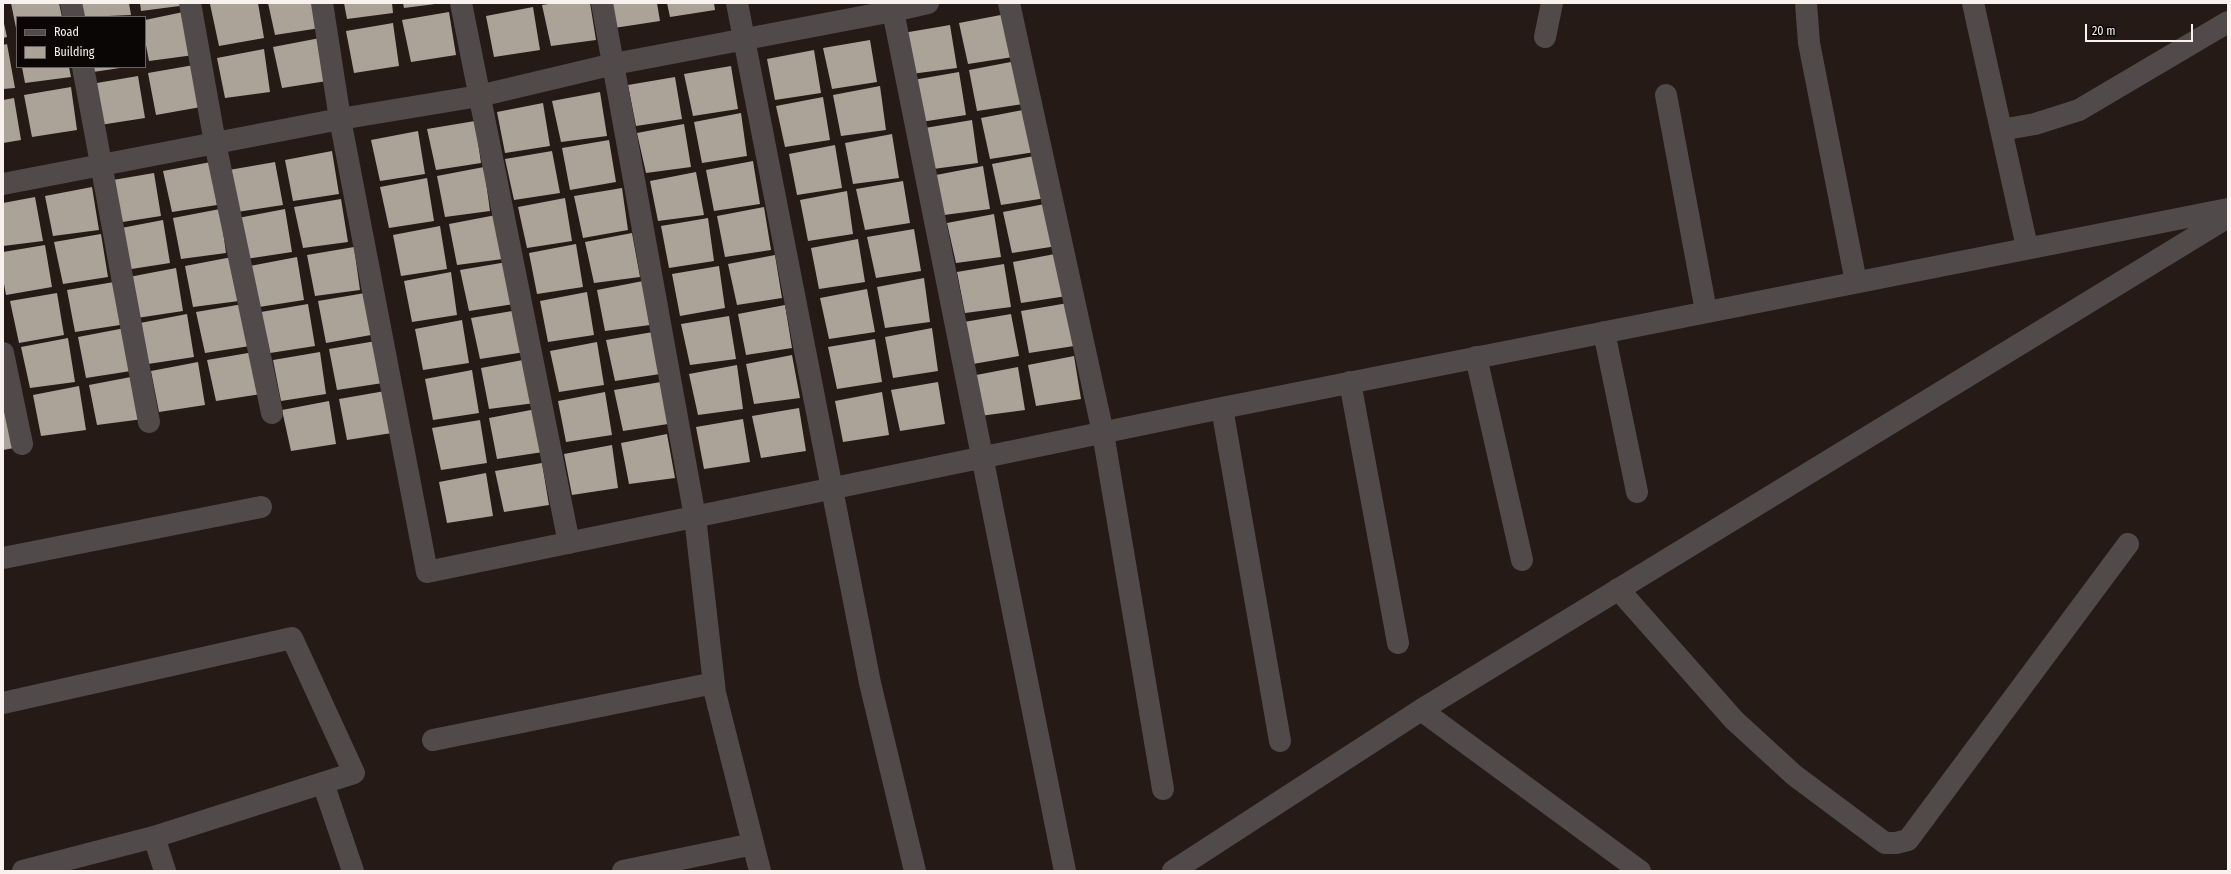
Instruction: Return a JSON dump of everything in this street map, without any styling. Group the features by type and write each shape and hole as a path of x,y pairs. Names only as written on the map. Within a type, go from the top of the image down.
{"street":[{"path":"72,3 74,16"},
{"path":"190,3 215,143 272,413"},
{"path":"322,3 340,119 427,572 569,544 833,488 1350,382 2027,247 2228,209"},
{"path":"461,3 569,544"},
{"path":"602,3 695,517 714,683 760,871"},
{"path":"737,3 870,683 914,871"},
{"path":"3,184 340,119 479,96 614,64 928,3"},
{"path":"1009,3 1103,432 1163,789"},
{"path":"1545,37 1552,3"},
{"path":"1806,3 1809,43 1856,282"},
{"path":"1973,3 2027,247"},
{"path":"902,7 982,458 1065,871"},
{"path":"2001,130 2035,124 2079,110 2228,22"},
{"path":"83,68 149,422"},
{"path":"1666,95 1706,311"},
{"path":"1173,871 1421,710 2228,218"},
{"path":"1604,332 1637,492"},
{"path":"3,353 22,444"},
{"path":"1476,357 1522,560"},
{"path":"1350,382 1398,643"},
{"path":"1222,408 1280,741"},
{"path":"3,558 262,507"},
{"path":"1618,589 1734,720 1794,775 1885,843 1896,843 1908,840 2128,544"},
{"path":"3,702 292,638 354,773 154,837 23,871"},
{"path":"434,740 714,683"},
{"path":"1421,710 1640,871"},
{"path":"324,783 353,871"},
{"path":"154,837 165,871"},
{"path":"623,871 753,844"}],"building":[{"path":"11,3 59,3 62,16 16,16 16,28"},
{"path":"81,3 129,3 131,15 108,16 84,16"},
{"path":"140,3 186,3 187,5 141,11"},
{"path":"258,3 264,38 219,46 210,4"},
{"path":"268,3 316,3 320,28 275,35"},
{"path":"344,3 392,3 393,13 347,19"},
{"path":"403,3 435,3 435,4 404,8"},
{"path":"555,3 590,3 596,40 551,46 542,5"},
{"path":"609,3 657,3 660,21 614,28"},
{"path":"667,3 714,3 715,10 670,17"},
{"path":"533,7 540,50 494,57 486,16"},
{"path":"188,11 194,55 149,61 146,45 146,20"},
{"path":"449,12 456,55 411,62 402,20"},
{"path":"1006,14 1013,57 968,64 959,23"},
{"path":"3,19 7,37 3,38"},
{"path":"393,23 399,66 354,73 346,31"},
{"path":"950,25 957,68 911,74 903,33"},
{"path":"320,38 327,81 282,88 273,47"},
{"path":"870,40 877,82 832,89 823,48"},
{"path":"7,44 15,88 3,89 3,45"},
{"path":"264,49 270,92 225,98 217,58"},
{"path":"814,50 821,93 775,100 767,59"},
{"path":"1016,61 1023,104 977,111 969,70"},
{"path":"194,65 201,107 156,115 148,73"},
{"path":"731,66 738,109 693,116 684,74"},
{"path":"22,68 69,68 71,77 25,83"},
{"path":"92,68 120,68 93,72"},
{"path":"959,72 966,115 921,122 913,80"},
{"path":"138,76 145,118 100,125 91,84"},
{"path":"675,77 682,119 636,126 628,85"},
{"path":"880,86 886,130 841,136 833,95"},
{"path":"71,87 77,130 32,137 24,95"},
{"path":"600,92 607,136 561,142 552,101"},
{"path":"823,97 830,140 785,147 776,106"},
{"path":"14,98 21,140 3,143 3,100"},
{"path":"543,103 550,146 505,153 497,112"},
{"path":"1028,109 1035,152 990,159 981,118"},
{"path":"741,113 747,156 702,163 694,122"},
{"path":"972,120 978,163 933,169 925,128"},
{"path":"475,121 481,163 436,170 427,129"},
{"path":"684,124 691,167 646,173 637,133"},
{"path":"418,131 425,174 380,181 371,140"},
{"path":"892,134 899,178 853,184 845,143"},
{"path":"609,140 616,182 570,190 562,148"},
{"path":"835,145 842,188 797,195 789,154"},
{"path":"332,151 339,194 293,201 285,160"},
{"path":"552,151 560,193 514,200 505,159"},
{"path":"1039,155 1046,198 1001,205 992,164"},
{"path":"753,161 760,204 714,211 706,170"},
{"path":"211,162 217,205 172,212 163,171"},
{"path":"275,162 283,205 237,212 229,170"},
{"path":"983,166 990,209 944,215 936,175"},
{"path":"484,167 490,211 445,217 437,176"},
{"path":"696,172 704,215 658,221 650,181"},
{"path":"154,173 161,216 116,223 107,181"},
{"path":"427,178 434,221 389,228 380,187"},
{"path":"903,181 910,223 865,230 856,189"},
{"path":"92,187 99,230 53,236 45,196"},
{"path":"622,188 628,230 583,238 574,196"},
{"path":"847,191 853,234 808,241 800,200"},
{"path":"35,197 43,241 3,246 3,203"},
{"path":"565,198 572,241 527,248 518,207"},
{"path":"341,199 348,242 303,248 294,207"},
{"path":"1050,203 1057,246 1012,253 1003,212"},
{"path":"764,207 771,250 725,257 717,216"},
{"path":"220,209 226,253 181,259 173,218"},
{"path":"285,209 292,252 246,259 238,218"},
{"path":"994,214 1001,257 956,263 947,223"},
{"path":"496,215 503,259 457,265 449,224"},
{"path":"708,218 714,261 669,268 661,226"},
{"path":"163,220 170,263 125,270 116,229"},
{"path":"440,226 447,269 401,276 393,235"},
{"path":"914,229 921,271 876,278 867,237"},
{"path":"632,233 640,277 594,283 585,242"},
{"path":"101,234 108,277 63,284 54,242"},
{"path":"858,239 865,282 819,289 811,248"},
{"path":"576,244 583,287 537,294 529,253"},
{"path":"45,245 52,287 6,295 3,278 3,252"},
{"path":"354,247 360,290 315,296 307,255"},
{"path":"1060,253 1067,296 1021,303 1013,262"},
{"path":"775,255 782,298 737,305 728,264"},
{"path":"232,257 239,301 193,307 185,266"},
{"path":"297,257 304,300 259,307 250,266"},
{"path":"507,262 514,304 469,311 460,270"},
{"path":"1004,264 1011,307 965,313 957,272"},
{"path":"719,266 725,308 680,316 672,274"},
{"path":"176,268 183,311 137,318 129,277"},
{"path":"451,272 457,315 412,322 404,281"},
{"path":"924,278 930,322 885,328 877,287"},
{"path":"643,281 650,325 605,331 597,290"},
{"path":"114,282 120,325 75,332 67,290"},
{"path":"867,289 875,332 829,339 820,298"},
{"path":"587,292 594,335 548,342 540,301"},
{"path":"57,293 64,335 19,343 10,301"},
{"path":"365,293 371,335 326,343 318,301"},
{"path":"1068,303 1074,346 1029,353 1021,311"},
{"path":"243,304 250,346 205,353 196,312"},
{"path":"308,304 315,346 270,353 261,312"},
{"path":"785,305 792,348 746,355 738,314"},
{"path":"518,310 525,352 480,359 471,318"},
{"path":"187,314 194,357 148,364 140,323"},
{"path":"1011,314 1019,356 973,364 964,322"},
{"path":"729,316 736,359 690,365 681,324"},
{"path":"462,320 469,363 423,370 415,329"},
{"path":"125,328 131,371 86,378 78,337"},
{"path":"932,328 938,371 893,378 885,337"},
{"path":"653,332 660,374 615,381 606,340"},
{"path":"68,338 75,382 30,388 21,347"},
{"path":"875,339 882,382 837,389 828,347"},
{"path":"376,341 383,383 337,390 329,349"},
{"path":"597,342 604,385 559,392 550,351"},
{"path":"254,352 261,394 216,401 207,360"},
{"path":"320,352 326,394 281,401 273,360"},
{"path":"792,355 800,398 754,404 746,364"},
{"path":"1074,356 1081,399 1036,406 1028,365"},
{"path":"528,359 535,403 489,409 481,368"},
{"path":"198,362 205,405 159,412 151,371"},
{"path":"737,365 743,409 698,415 689,374"},
{"path":"1018,367 1025,410 980,416 971,376"},
{"path":"472,370 479,413 433,420 425,379"},
{"path":"136,376 143,419 97,425 89,385"},
{"path":"661,382 668,424 623,431 614,390"},
{"path":"938,382 945,424 900,431 891,390"},
{"path":"79,386 86,430 41,436 33,395"},
{"path":"385,391 392,433 347,440 339,399"},
{"path":"605,392 612,435 566,442 558,401"},
{"path":"882,392 889,435 843,442 835,401"},
{"path":"329,401 336,444 291,451 282,410"},
{"path":"3,406 14,448 3,450"},
{"path":"799,408 806,451 761,458 752,416"},
{"path":"536,409 543,452 497,459 489,418"},
{"path":"743,419 750,462 704,469 696,427"},
{"path":"480,420 487,463 441,470 432,428"},
{"path":"667,434 675,478 629,484 621,443"},
{"path":"612,445 618,488 572,495 564,454"},
{"path":"542,463 549,505 504,512 495,471"},
{"path":"486,473 493,516 447,523 439,482"}]}
